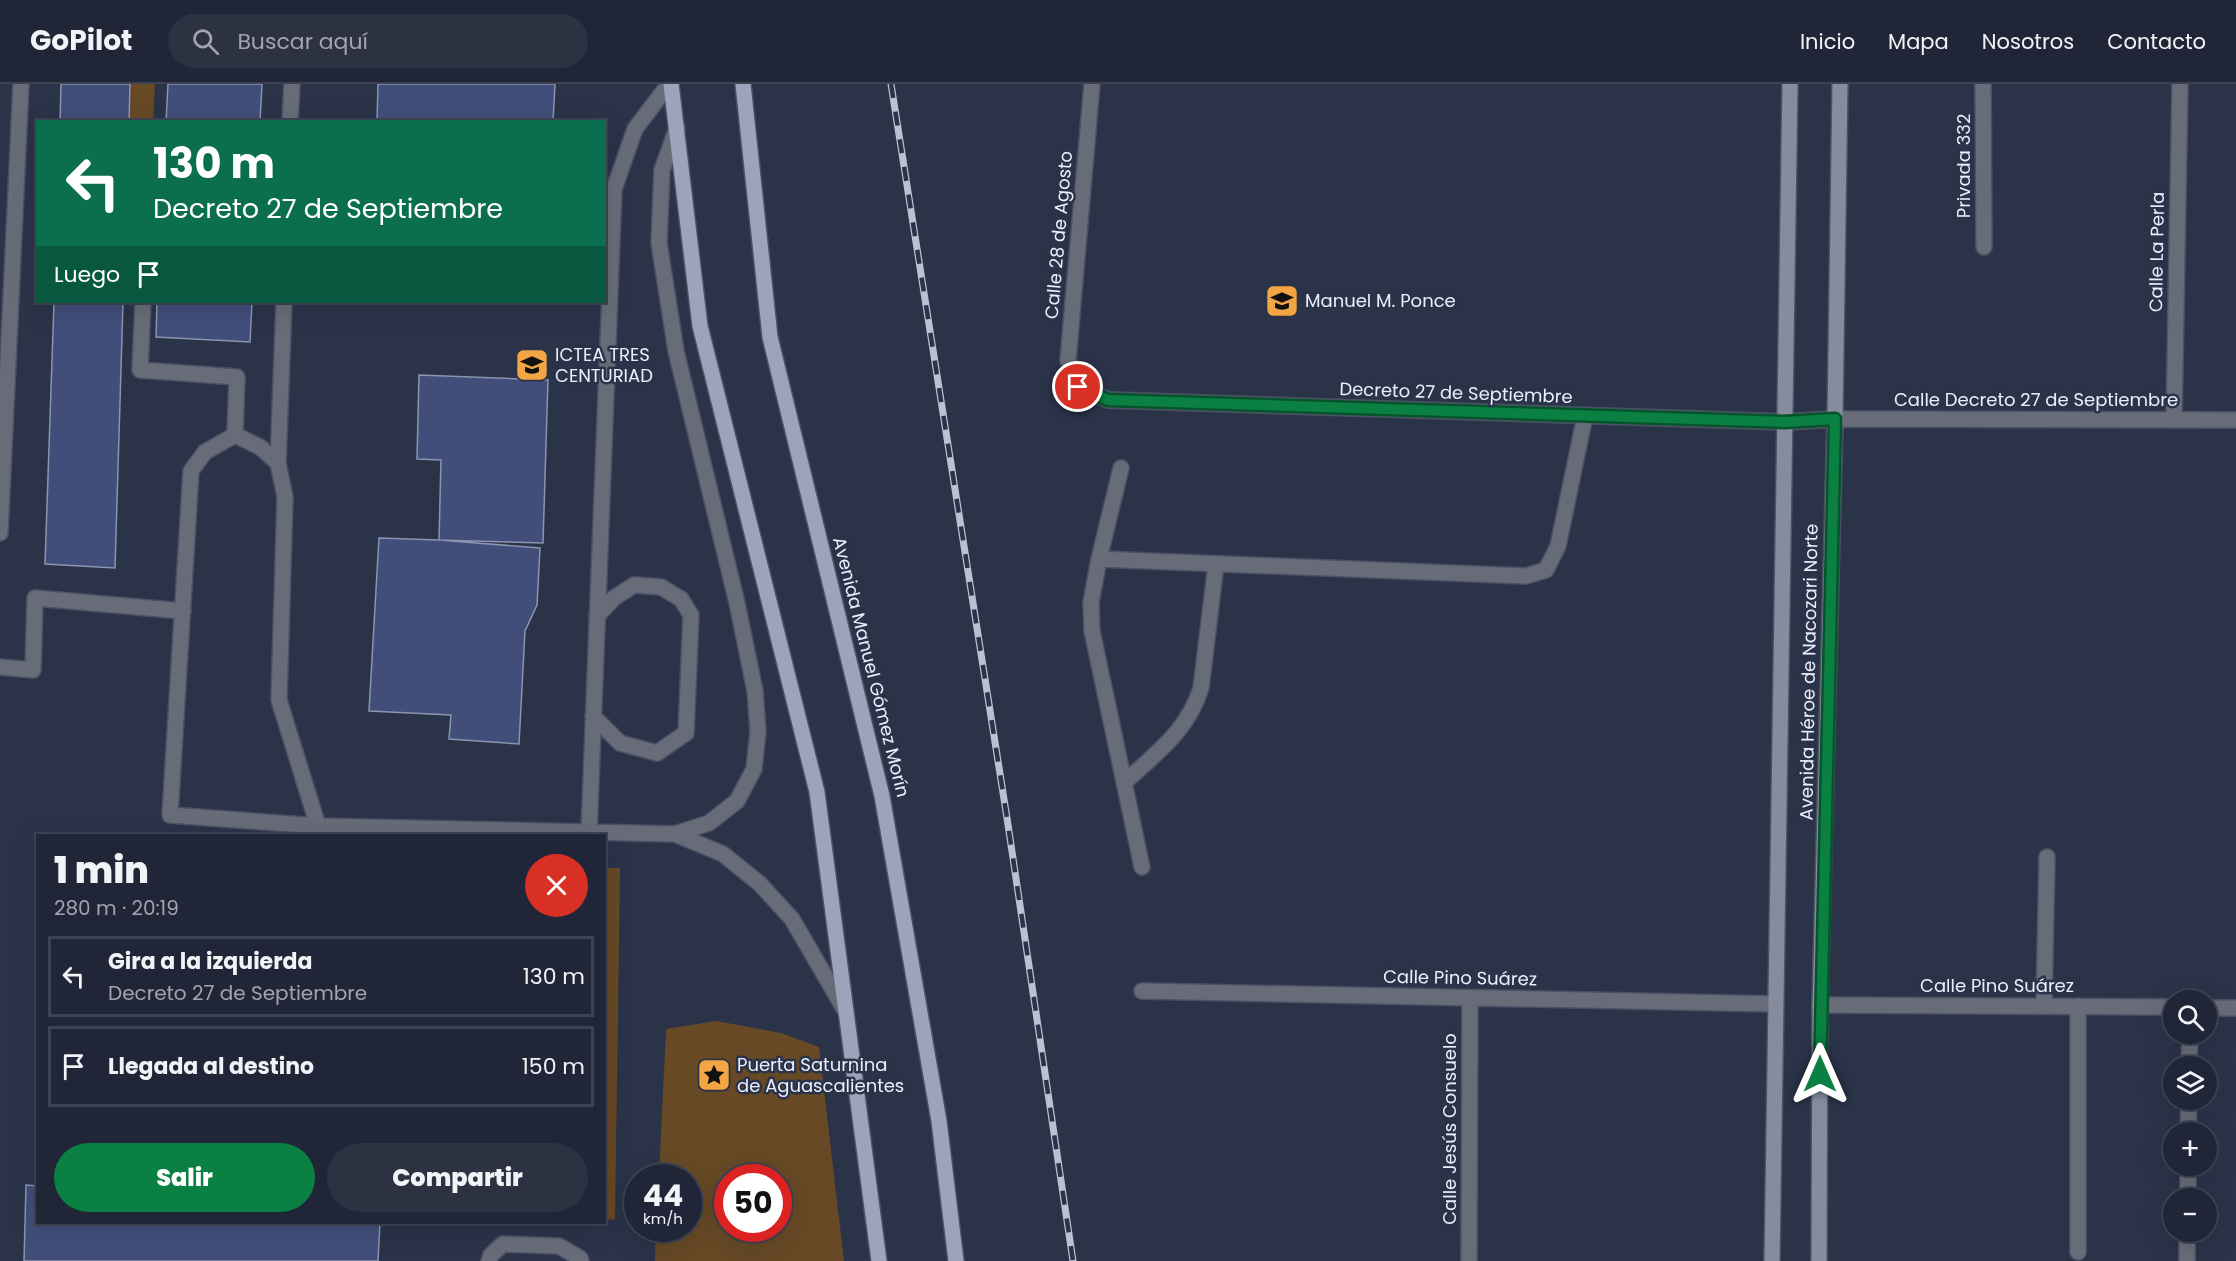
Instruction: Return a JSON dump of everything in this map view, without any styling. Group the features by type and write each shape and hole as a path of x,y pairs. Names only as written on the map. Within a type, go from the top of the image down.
{"main road":[{"path":"670,84 699,326 817,792 879,1261"},
{"name":"Avenida Manuel Gómez Morín","path":"743,84 770,337 882,796 939,1121 956,1261"},
{"name":"Avenida Héroe de Nacozari Norte","path":"1772,1261 1790,84"},
{"name":"Avenida Héroe de Nacozari Norte","path":"1819,1261 1820,1005 1835,419 1840,84"}],"street":[{"path":"0,533 21,84"},
{"path":"290,120 292,84"},
{"path":"589,832 614,189 635,129 670,84"},
{"name":"Calle 28 de Agosto","path":"1078,387 1068,360 1092,84"},
{"name":"Privada 332","path":"1983,84 1984,247"},
{"name":"Calle La Perla","path":"2174,420 2180,84"},
{"path":"235,435 205,452 191,471 170,815 318,826 675,834 709,822 737,801 754,770 758,731 754,691 737,603 676,351 659,243 662,170 677,128"},
{"path":"143,303 140,370 237,376 235,435"},
{"path":"284,303 278,463 285,496 279,700 318,826"},
{"name":"Decreto 27 de Septiembre","path":"1078,387 1108,400 1784,422 1835,419"},
{"path":"1098,559 1526,576 1546,570 1558,546 1585,416"},
{"name":"Calle Decreto 27 de Septiembre","path":"1835,419 2236,420"},
{"path":"235,435 260,447 278,463"},
{"path":"1121,468 1098,559 1091,602 1092,631 1142,867"},
{"path":"1124,783 1182,729 1195,707 1202,688 1216,564"},
{"path":"593,716 620,742 657,753 686,733 691,615 681,599 661,587 634,585 614,598 597,616"},
{"path":"0,667 33,670 35,598 183,611"},
{"path":"675,834 723,854 760,884 792,919 848,1016"},
{"path":"2044,1006 2047,857"},
{"name":"Calle Pino Suárez","path":"1142,991 1776,1004"},
{"name":"Calle Jesús Consuelo","path":"1469,1261 1470,998"},
{"name":"Calle Pino Suárez","path":"1820,1005 2163,1007"},
{"path":"2078,1006 2078,1252"},
{"path":"2217,1008 2236,1008"},
{"path":"2187,1242 2187,1261"},
{"path":"489,1261 491,1255 503,1244 559,1246 580,1258 581,1261"}],"shaded area":[{"path":"130,84 155,84 153,120 129,120"},
{"path":"606,868 620,868 615,1220 606,1219"},
{"path":"716,1021 781,1033 819,1047 844,1261 655,1261 656,1242 702,1242 702,1164 660,1164 666,1029"}],"building":[{"path":"61,84 130,84 129,120 60,120"},
{"path":"168,84 262,84 260,120 166,120"},
{"path":"378,84 555,84 553,120 377,120"},
{"path":"54,303 123,303 115,568 45,564"},
{"path":"157,303 252,303 250,342 156,337"},
{"path":"419,375 548,380 543,543 439,540 441,460 417,459"},
{"path":"379,538 540,548 537,605 525,631 519,744 449,739 451,715 369,711"},
{"path":"26,1185 36,1186 36,1224 380,1224 378,1261 24,1261"}],"railway":[{"path":"891,84 1007,818 1073,1261"}],"place":[{"name":"Manuel M. Ponce","path":"1282,301"},
{"name":"ICTEA TRES CENTURIAD","path":"532,365"},
{"name":"Puerta Saturnina de Aguascalientes","path":"714,1075"}],"route":[{"path":"1078,387 1108,400 1784,422 1835,419 1820,1074"}]}
